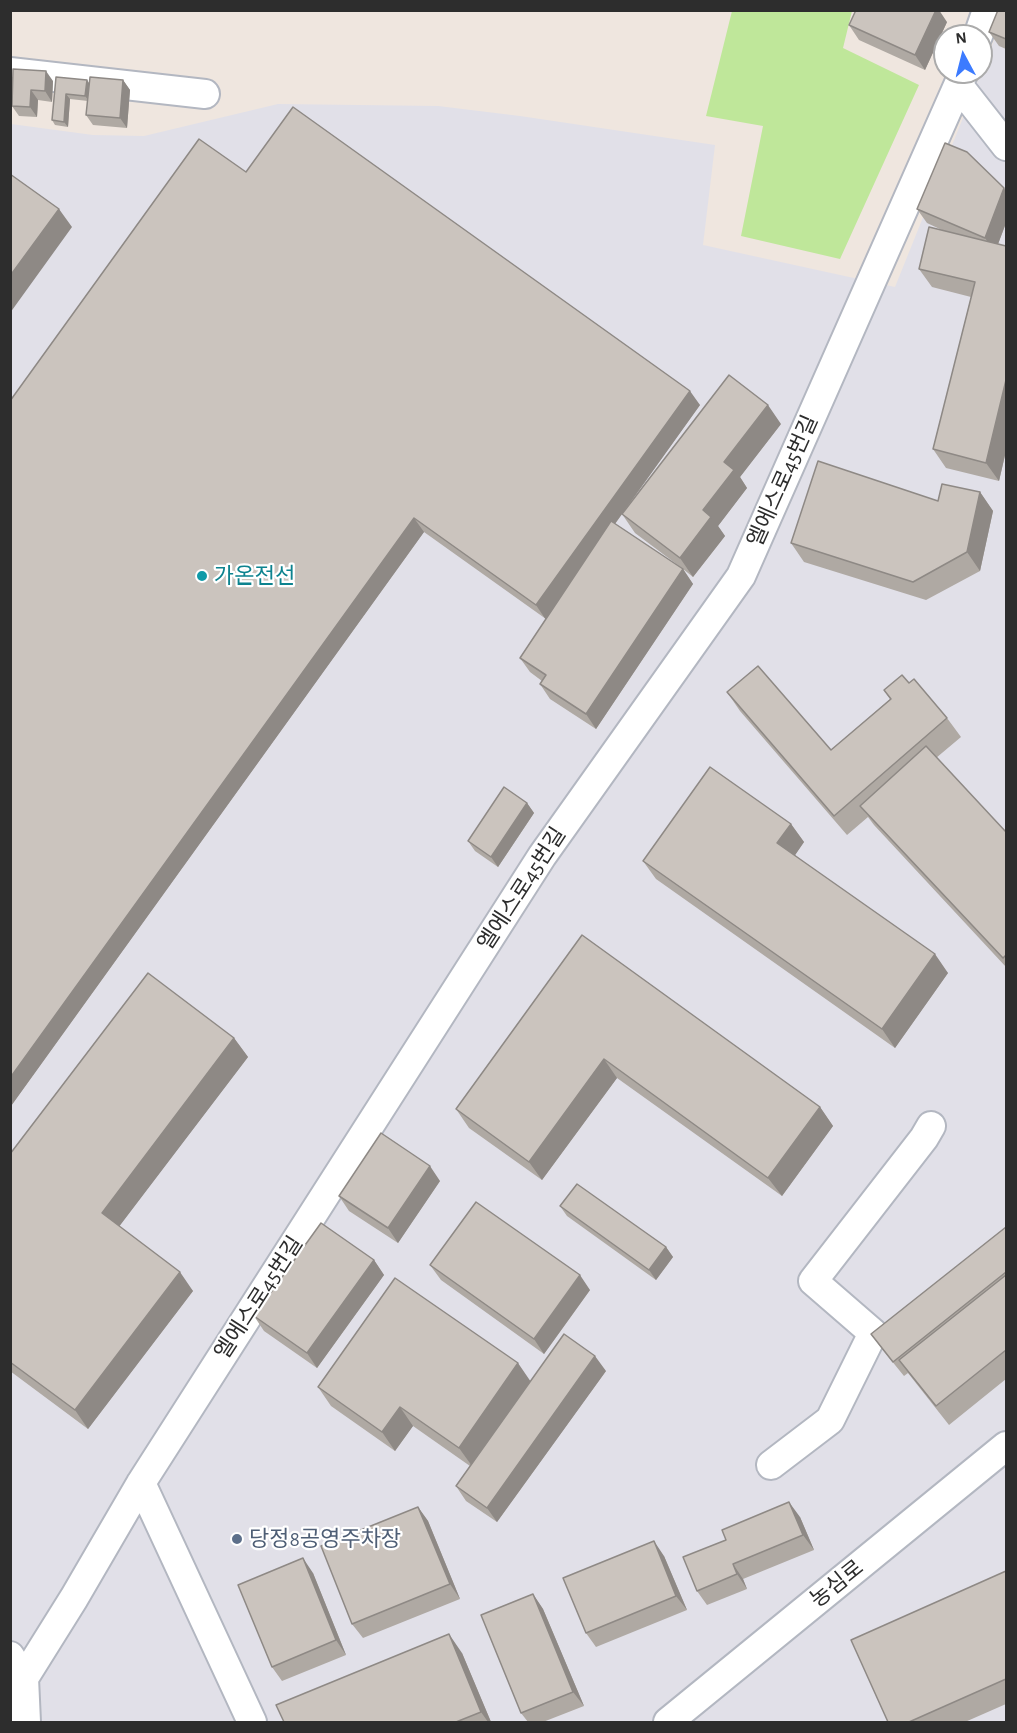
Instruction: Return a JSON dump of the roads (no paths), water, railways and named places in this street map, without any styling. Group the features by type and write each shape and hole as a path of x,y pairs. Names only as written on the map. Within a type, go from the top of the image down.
{"street":[{"path":"10,72 205,94"},
{"name":"엘에스로45번길","path":"17,1667 74,1598 141,1483 542,856 741,576 959,84"},
{"path":"964,84 1006,146"},
{"path":"771,1465 830,1420 873,1333 813,1281 931,1126"},
{"name":"농심로","path":"668,1722 1006,1446"},
{"path":"141,1483 252,1722"},
{"path":"17,1667 26,1722"}],"place":[{"name":"가온전선","path":"202,576"},
{"name":"당정8공영주차장","path":"237,1539"}]}
